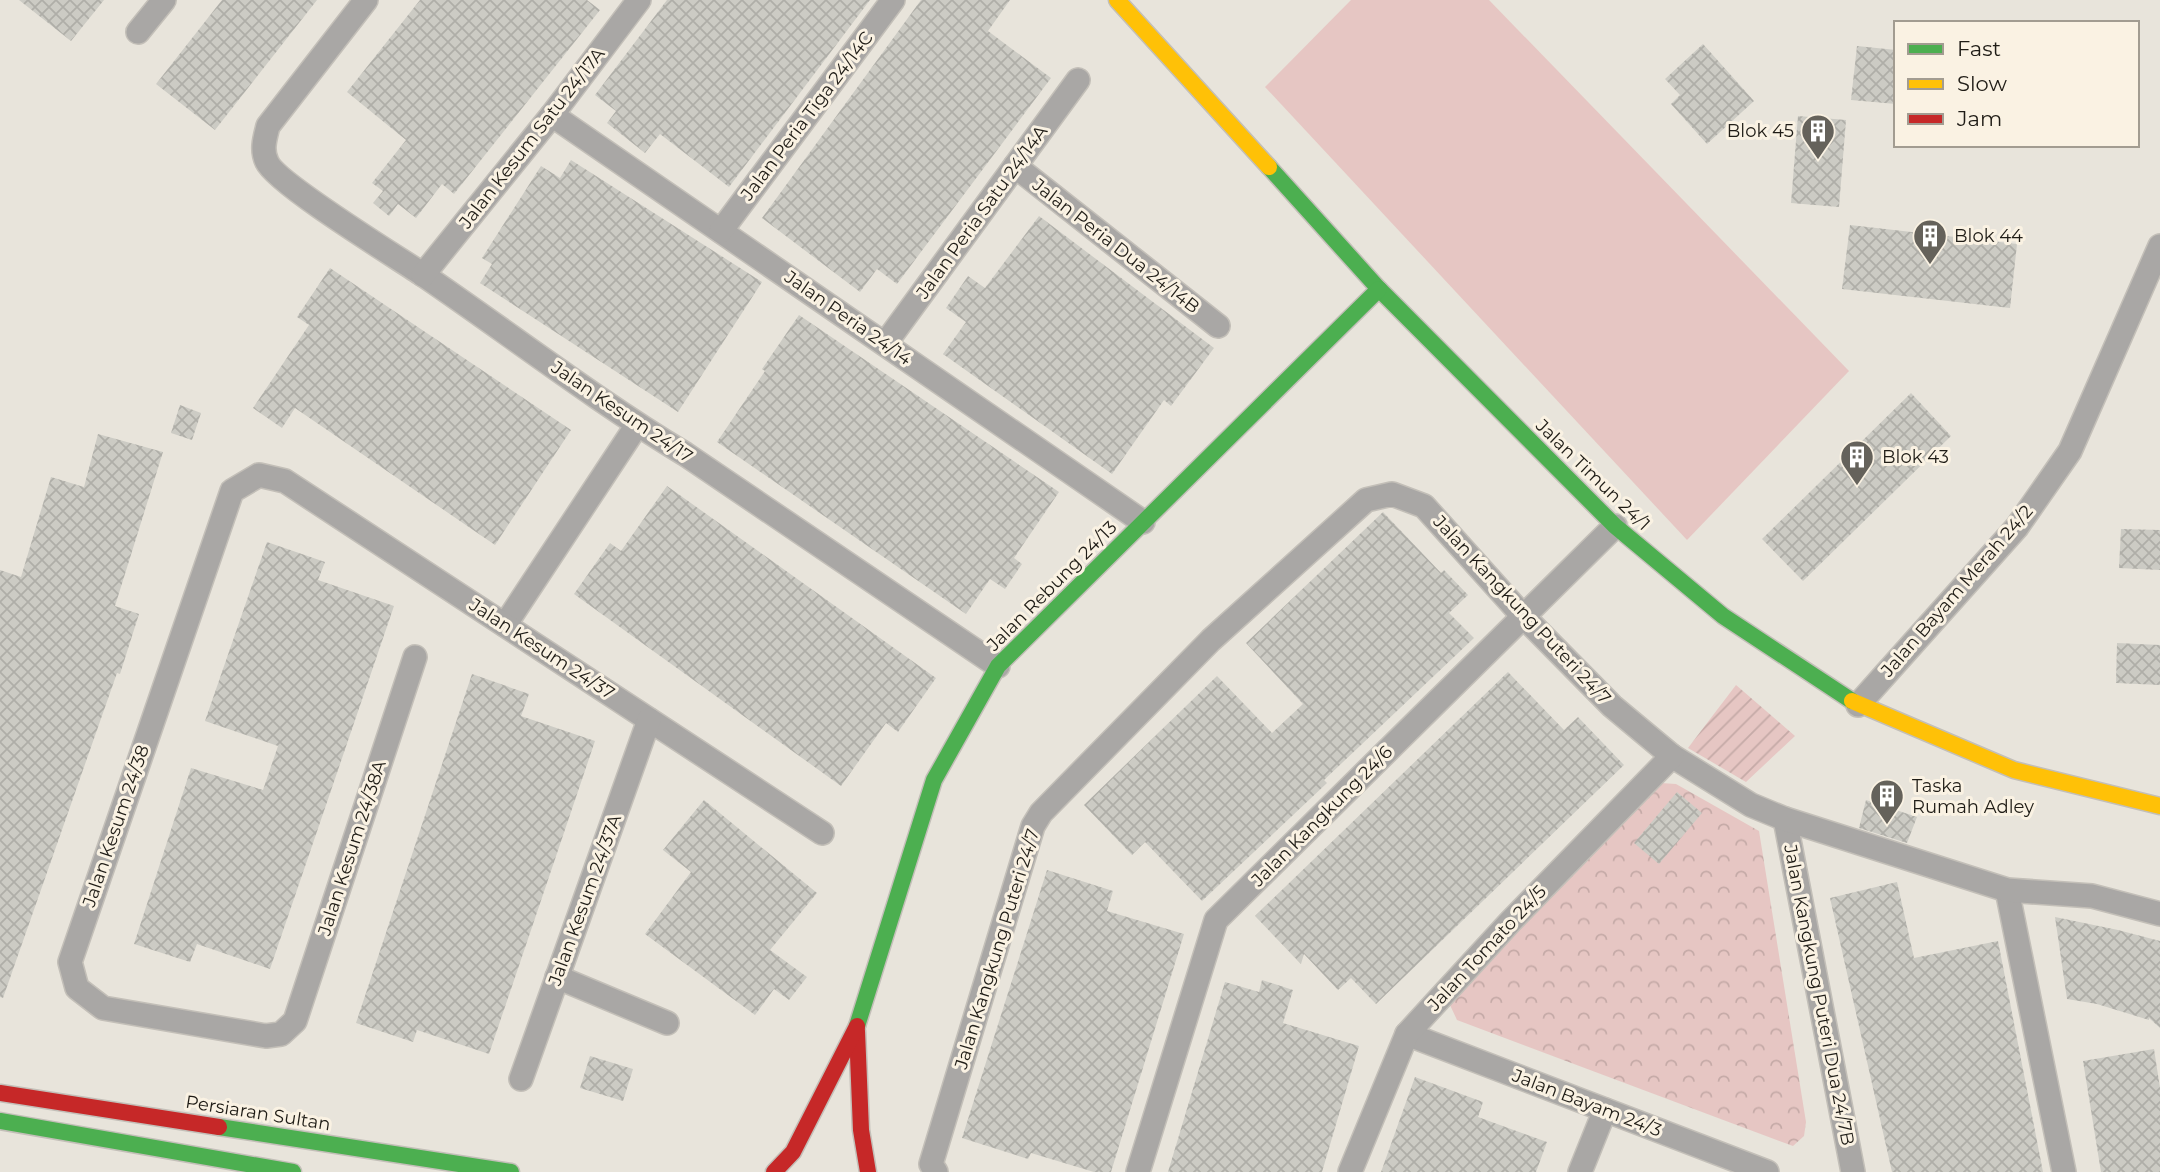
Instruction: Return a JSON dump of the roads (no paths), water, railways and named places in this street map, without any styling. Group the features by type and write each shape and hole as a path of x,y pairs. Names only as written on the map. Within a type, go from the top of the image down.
{"main road":[{"name":"Jalan Timun 24/1","path":"1117,0 1379,289 1615,526 1723,615 1858,705 2014,770 2160,806"},
{"name":"Jalan Rebung 24/13","path":"857,1026 934,780 998,666 1379,289"},
{"path":"774,1172 793,1152 857,1026"},
{"path":"857,1026 861,1130 869,1172"},
{"name":"Persiaran Sultan","path":"0,1093 510,1172"},
{"path":"0,1121 293,1172"}],"street":[{"path":"138,32 164,0"},
{"name":"Jalan Kesum 24/17","path":"366,0 268,126 263,144 267,163 289,184 637,425 685,454 998,666"},
{"name":"Jalan Kesum Satu 24/17A","path":"424,275 552,115 639,0"},
{"name":"Jalan Peria Tiga 24/14C","path":"721,231 893,0"},
{"name":"Jalan Peria Satu 24/14A","path":"885,344 1078,80"},
{"name":"Jalan Peria 24/14","path":"552,115 1143,522"},
{"name":"Jalan Peria Dua 24/14B","path":"1015,166 1218,326"},
{"name":"Jalan Bayam Merah 24/2","path":"1858,705 2017,527 2070,451 2160,246"},
{"path":"505,625 637,425"},
{"name":"Jalan Kesum 24/37","path":"259,475 285,481 822,833"},
{"name":"Jalan Kesum 24/38","path":"259,475 232,491 70,962 76,988 103,1008 266,1036 281,1034"},
{"name":"Jalan Kangkung Puteri 24/7","path":"934,1168 1033,826 1041,813 1210,639 1366,500 1392,494 1424,506 1523,616 1612,706 1672,756 1751,805 1785,819 2007,890 2092,896 2160,914"},
{"name":"Jalan Kangkung 24/6","path":"1138,1172 1216,920 1615,526"},
{"name":"Jalan Kesum 24/38A","path":"281,1034 295,1021 415,657"},
{"name":"Jalan Kesum 24/37A","path":"521,1079 649,720"},
{"name":"Jalan Tomato 24/5","path":"1350,1172 1407,1034 1510,922 1672,756"},
{"name":"Jalan Kangkung Puteri Dua 24/7B","path":"1785,819 1853,1172"},
{"path":"2007,890 2064,1172"},
{"path":"557,977 667,1023"},
{"name":"Jalan Bayam 24/3","path":"1407,1034 1767,1172"},
{"path":"1580,1172 1605,1110"}],"place":[{"name":"Blok 45","path":"1818,161"},
{"name":"Blok 44","path":"1930,266"},
{"name":"Blok 43","path":"1857,487"},
{"name":"Taska Rumah Adley","path":"1887,826"}]}
